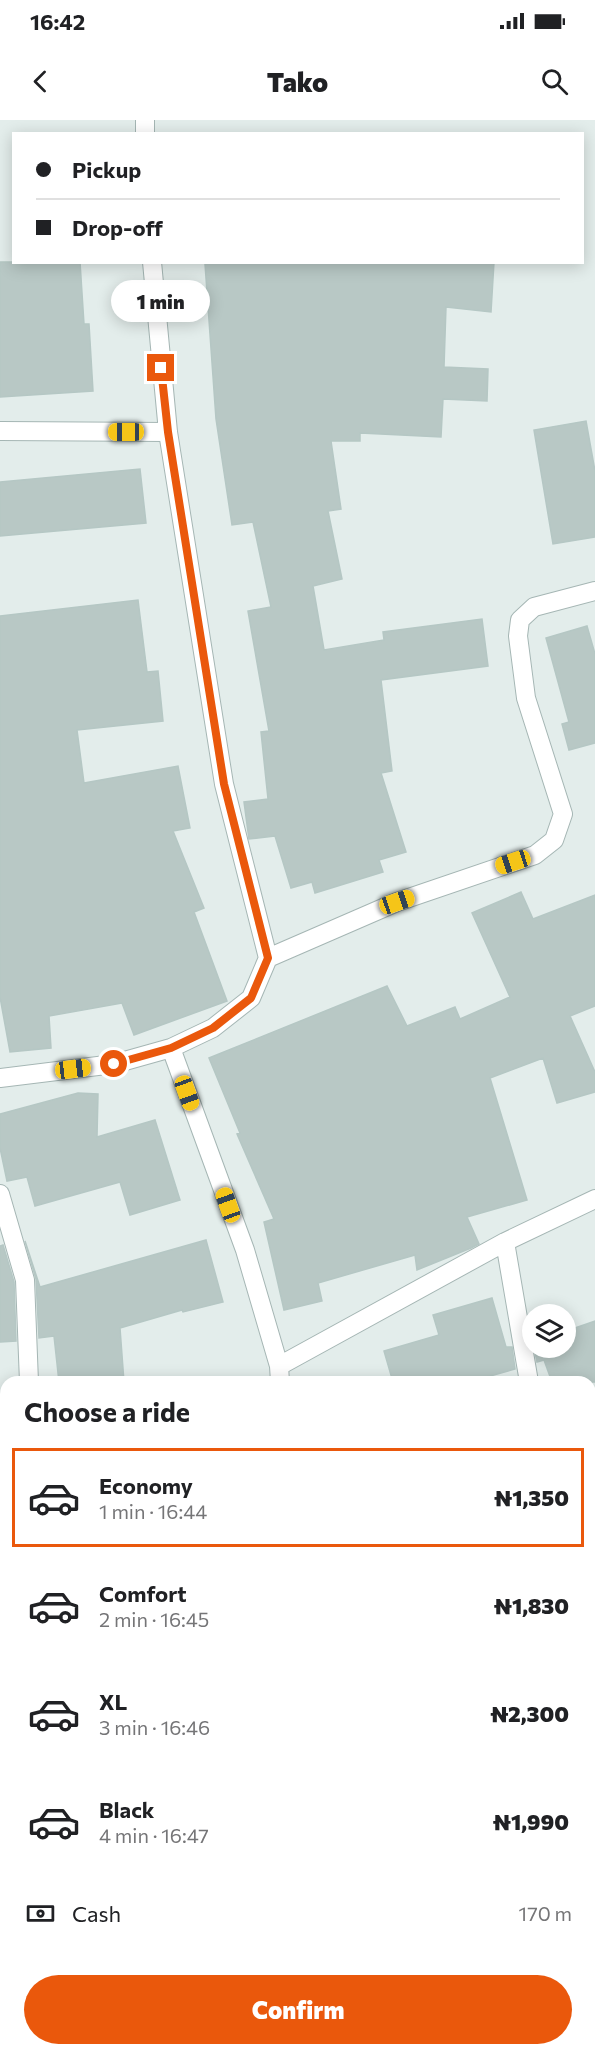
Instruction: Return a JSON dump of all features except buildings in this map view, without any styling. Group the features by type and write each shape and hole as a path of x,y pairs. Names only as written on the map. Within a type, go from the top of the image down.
{"street":[{"path":"0,1078 114,1064 171,1048 213,1028 251,998 268,958 224,784 168,432 152,264"},
{"path":"0,431 168,432"},
{"path":"268,958 397,902 535,855 554,840 563,814 526,698 518,636 520,620 534,607 595,591"},
{"path":"171,1048 245,1250 279,1374 505,1242 595,1199"},
{"path":"0,1194 26,1280 29,1376"},
{"path":"505,1242 528,1376"}],"route":[{"path":"114,1064 171,1048 213,1028 251,998 268,958 224,784 168,432 161,368"}]}
